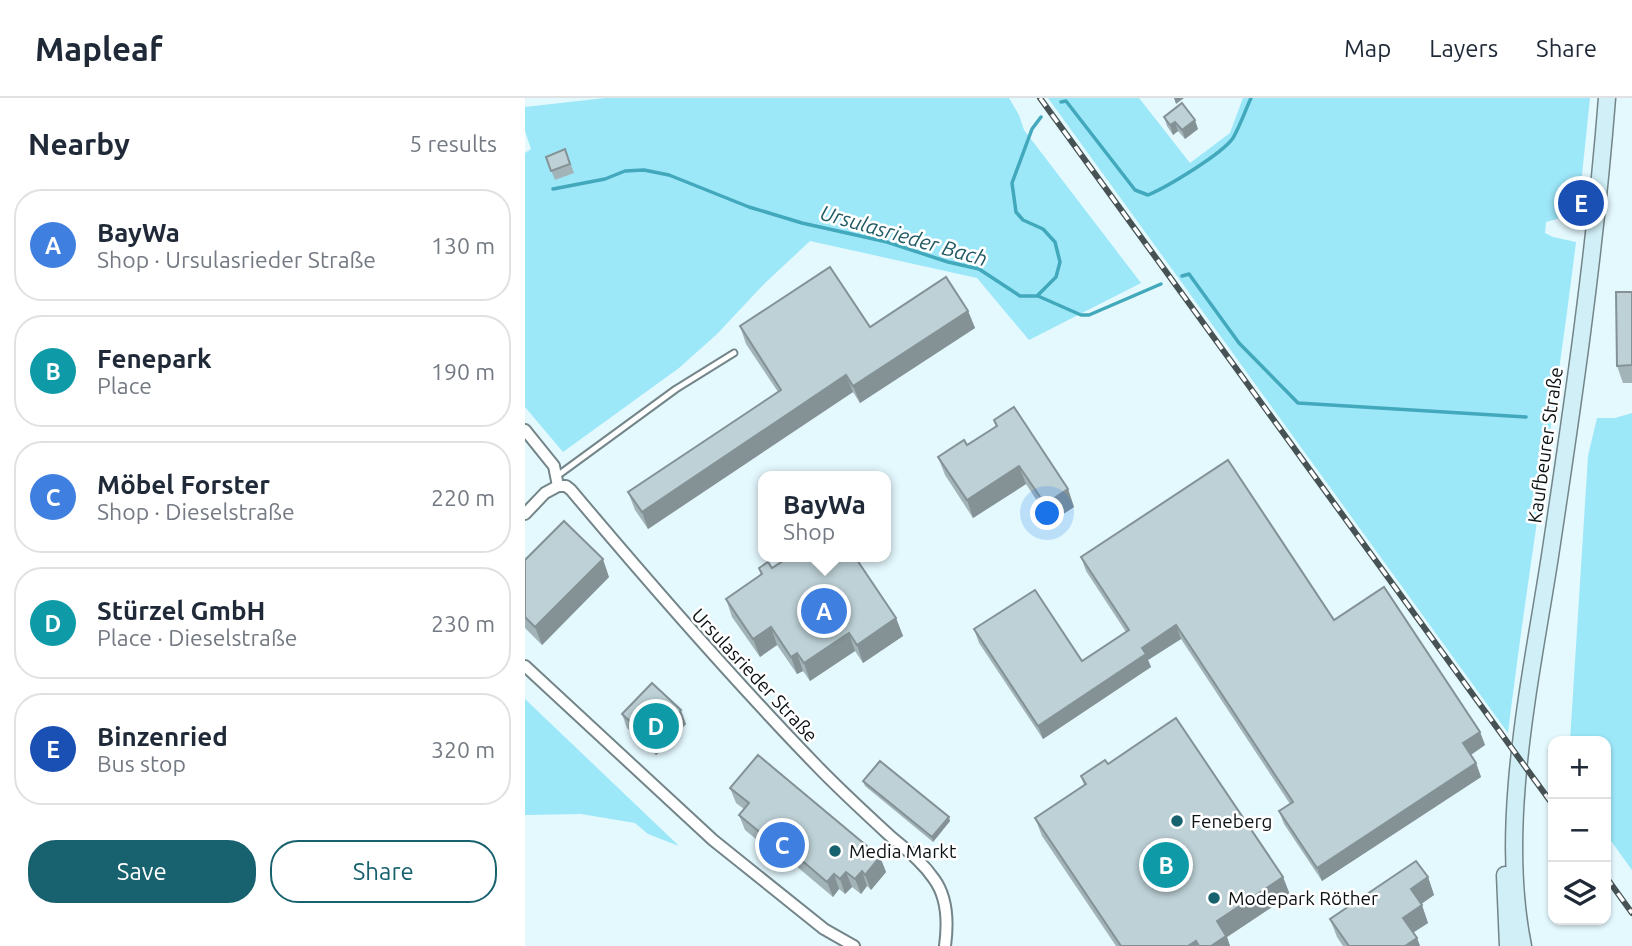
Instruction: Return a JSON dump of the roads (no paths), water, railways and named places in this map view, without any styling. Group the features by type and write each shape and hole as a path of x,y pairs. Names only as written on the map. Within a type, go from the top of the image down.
{"main road":[{"name":"Kaufbeurer Straße","path":"1508,946 1505,846 1515,797 1574,406 1597,218 1607,98"},
{"name":"Kaufbeurer Straße","path":"1515,797 1517,899 1523,946"}],"street":[{"name":"Ursulasrieder Straße","path":"525,430 554,467 558,481 571,490 671,610 832,782 918,859 941,892 946,909 945,946"},
{"path":"525,514 558,481"},
{"path":"525,666 713,840 824,929 854,946"}],"lane":[{"path":"558,481 675,389 734,353"}],"waterway":[{"name":"Ursulasrieder Bach","path":"1061,102 1066,101 1135,190 1148,195 1193,170 1227,145 1236,133 1251,98"},
{"name":"Ursulasrieder Bach","path":"553,189 605,179 625,171 644,170 669,175 749,207 802,223 887,242 979,269 1020,296 1037,296 1056,277 1060,262 1055,242 1043,229 1023,220 1016,212 1012,183 1032,129 1041,117"},
{"path":"1182,276 1189,274 1239,343 1298,403 1526,417"},
{"path":"1038,296 1081,315 1089,315 1161,284"}],"railway":[{"path":"1040,98 1549,799"},
{"path":"1611,884 1632,913"}],"place":[{"name":"Binzenried","path":"1581,203"},
{"name":"BayWa","path":"824,611"},
{"name":"Stürzel GmbH","path":"656,726"},
{"name":"Feneberg","path":"1177,821"},
{"name":"Möbel Forster","path":"782,845"},
{"name":"Media Markt","path":"835,851"},
{"name":"Fenepark","path":"1166,865"},
{"name":"Modepark Röther","path":"1214,898"}]}
